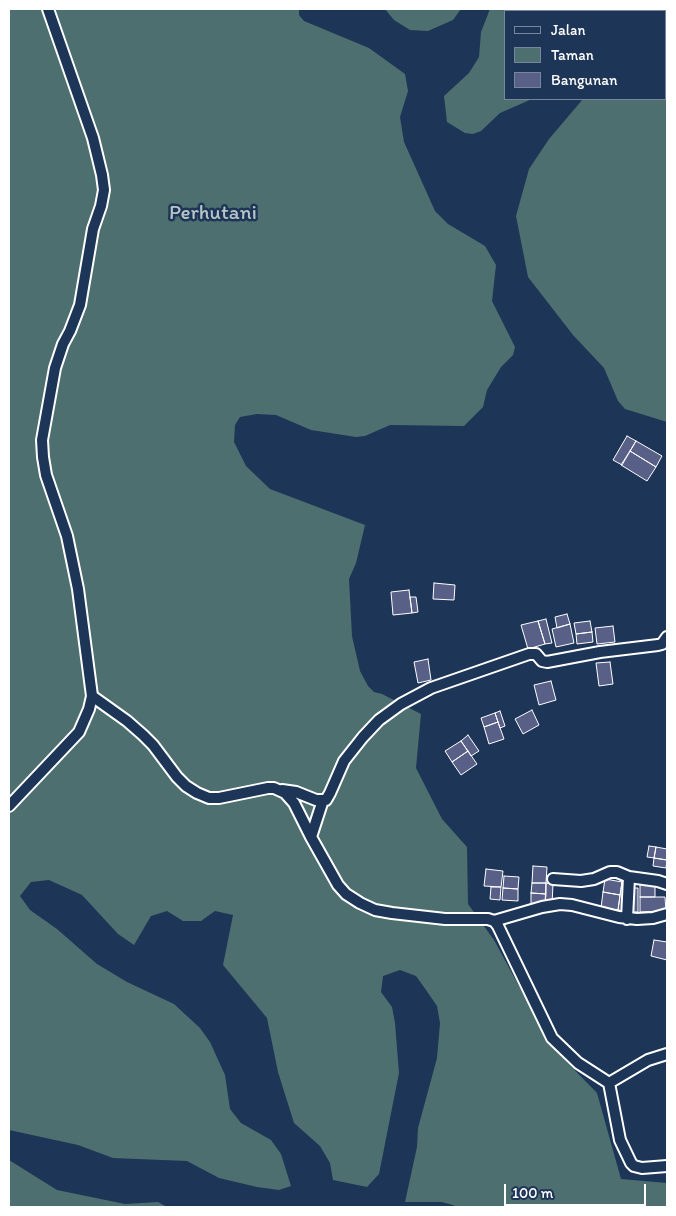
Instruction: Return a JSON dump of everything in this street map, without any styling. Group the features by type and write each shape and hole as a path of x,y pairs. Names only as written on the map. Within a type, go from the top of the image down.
{"street":[{"path":"9,806 79,732 92,696 78,589 67,536 46,475 42,440 55,368 80,305 93,229 104,190 93,138 48,9"},
{"path":"92,696 138,730 153,745 177,777 197,793 209,798 219,798 261,788 274,788 291,791 316,800 323,800 330,793 344,761 363,738 389,712 416,695 529,654 536,654 542,661 547,662 600,652 658,645 662,644 667,637"},
{"path":"281,790 294,803 338,885 346,894 360,904 375,910 445,919 494,921 542,907 560,904 644,920 667,914"},
{"path":"311,837 323,800"},
{"path":"553,879 581,881 616,872 629,877 667,884"},
{"path":"627,918 629,877"},
{"path":"494,921 552,1038 578,1063 609,1083 616,1126 620,1140 631,1162 634,1166 642,1168 667,1166"},
{"path":"609,1083 648,1060 667,1054"}],"green space":[{"name":"Perhutani","path":"9,9 299,9 299,15 304,21 369,48 405,74 408,91 400,117 404,142 435,211 448,224 485,246 496,265 492,301 515,347 513,355 501,367 487,390 483,407 464,426 390,425 365,436 356,437 311,430 276,415 257,414 240,417 235,425 234,442 246,466 270,489 365,525 356,563 349,579 352,636 360,671 368,686 374,692 382,694 421,714 416,768 442,819 467,847 468,904 494,940 552,1047 597,1093 621,1179 667,1183 667,1207 459,1207 442,1202 405,1202 417,1147 418,1128 437,1058 440,1023 437,1006 416,976 400,970 383,976 381,992 392,1007 399,1073 379,1174 367,1187 333,1180 330,1163 320,1146 294,1123 278,1072 267,1018 223,965 233,915 215,911 201,921 183,921 167,911 151,916 134,945 118,934 82,895 49,880 31,882 20,896 30,910 57,929 97,964 127,982 174,1004 200,1028 210,1042 225,1075 230,1109 241,1123 271,1140 281,1154 291,1186 279,1190 257,1187 219,1178 187,1161 113,1158 78,1145 9,1130"},
{"path":"385,9 461,9 453,20 428,31 410,30 394,20"},
{"path":"490,9 637,9 503,10 503,100 530,100 500,113 481,131 473,134 465,133 447,122 444,96 469,73 479,57 481,32"},
{"path":"667,9 667,422 625,409 618,401 604,368 573,335 528,277 516,216 529,169 549,139 582,100 666,100 666,10 647,10"},
{"path":"9,1160 57,1190 125,1204 158,1202 167,1207 9,1207"}],"building":[{"path":"627,436 636,441 622,465 613,460"},
{"path":"636,441 662,456 656,467 630,451"},
{"path":"630,451 656,467 647,481 621,465"},
{"path":"434,583 455,585 454,600 433,599"},
{"path":"409,590 412,613 393,615 391,592"},
{"path":"410,597 416,597 418,612 412,613"},
{"path":"567,614 570,624 557,628 555,617"},
{"path":"546,619 552,643 545,644 538,621"},
{"path":"538,621 545,644 528,649 521,625"},
{"path":"590,621 592,632 576,634 574,623"},
{"path":"570,624 574,643 556,647 552,629"},
{"path":"613,626 615,642 597,644 595,628"},
{"path":"592,632 593,642 577,644 576,634"},
{"path":"428,659 431,680 418,683 414,662"},
{"path":"610,662 613,684 599,686 596,663"},
{"path":"551,681 556,700 539,705 534,685"},
{"path":"532,710 539,725 523,734 515,719"},
{"path":"500,711 505,726 500,728 495,713"},
{"path":"495,713 498,722 484,727 481,718"},
{"path":"498,722 504,739 489,744 484,727"},
{"path":"468,735 479,751 471,756 461,741"},
{"path":"461,741 468,751 452,762 445,751"},
{"path":"468,751 477,764 461,775 452,762"},
{"path":"649,846 656,847 654,858 647,857"},
{"path":"656,847 667,849 667,860 654,858"},
{"path":"654,858 667,860 666,868 653,866"},
{"path":"533,866 547,867 546,883 532,883"},
{"path":"486,869 503,871 501,887 484,886"},
{"path":"504,876 519,877 518,889 503,888"},
{"path":"605,879 622,882 620,895 603,892"},
{"path":"622,882 628,882 624,911 618,910"},
{"path":"532,883 546,883 546,894 531,893"},
{"path":"546,883 553,884 552,905 545,904"},
{"path":"640,883 655,883 655,897 640,897"},
{"path":"491,887 501,887 500,900 490,899"},
{"path":"503,888 518,889 518,901 502,900"},
{"path":"630,888 638,888 638,912 630,912"},
{"path":"603,892 620,895 618,910 601,908"},
{"path":"531,893 546,894 545,904 531,904"},
{"path":"640,897 665,897 666,911 640,912"},
{"path":"654,940 667,942 667,960 651,956"}]}
